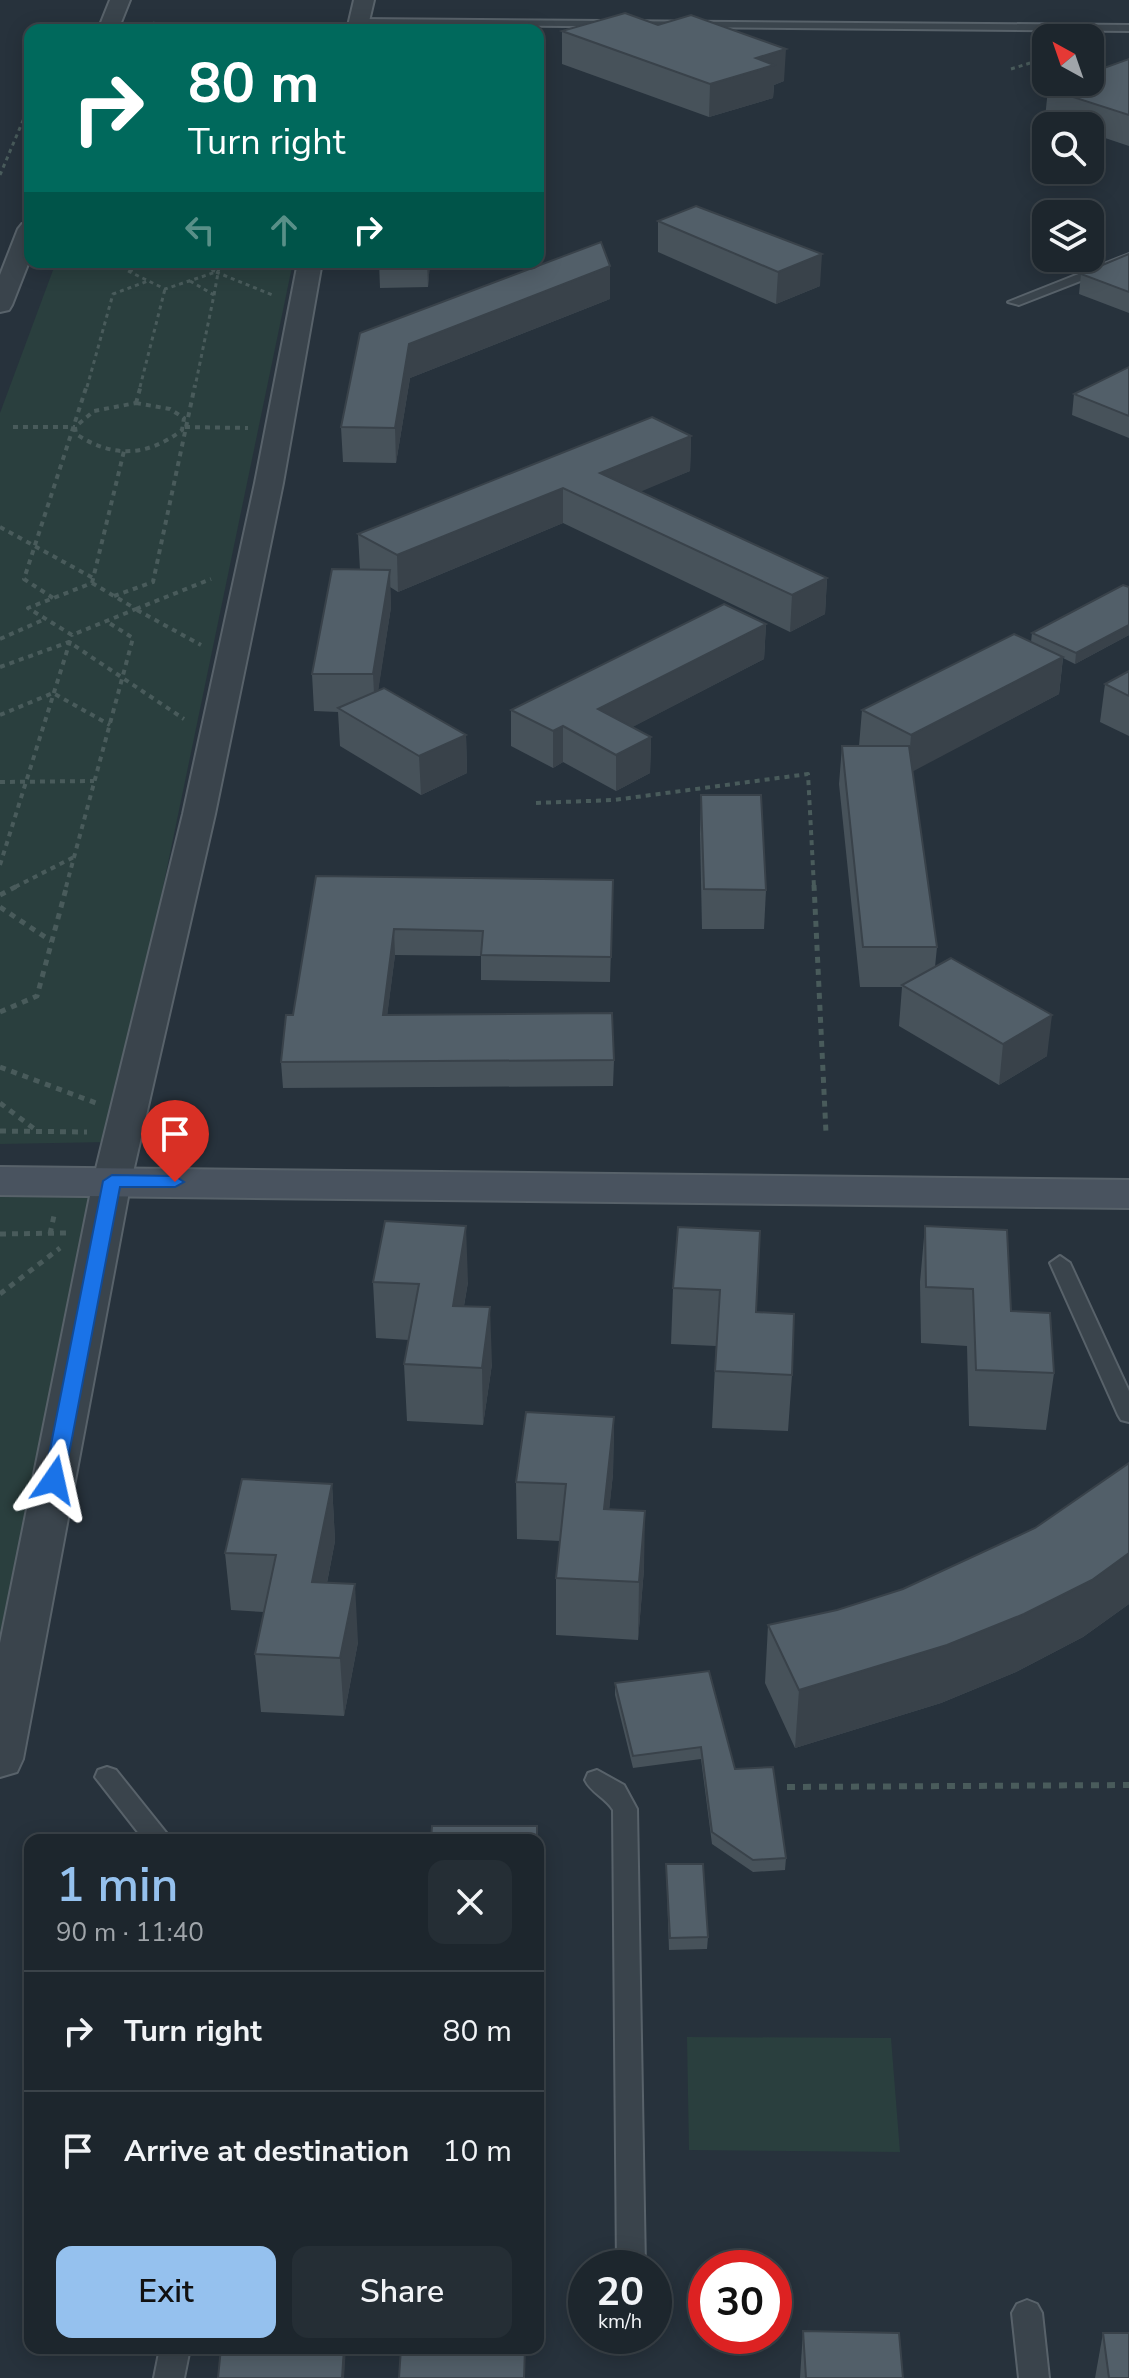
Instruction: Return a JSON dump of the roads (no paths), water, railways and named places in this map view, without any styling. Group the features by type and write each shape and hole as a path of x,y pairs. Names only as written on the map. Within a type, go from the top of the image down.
{"street":[{"path":"110,24 120,0"},
{"path":"358,24 364,0"},
{"path":"0,305 24,244"},
{"path":"0,1759 112,1181 199,814 269,483 309,268"},
{"path":"0,1181 1129,1194"}],"lane":[{"path":"544,26 1129,28"},
{"path":"1014,302 1129,258"},
{"path":"1060,1263 1129,1415"},
{"path":"107,1777 154,1834"},
{"path":"597,1780 615,1792 625,1809 631,2250"},
{"path":"1027,2313 1034,2378"},
{"path":"169,2378 174,2354"}]}
